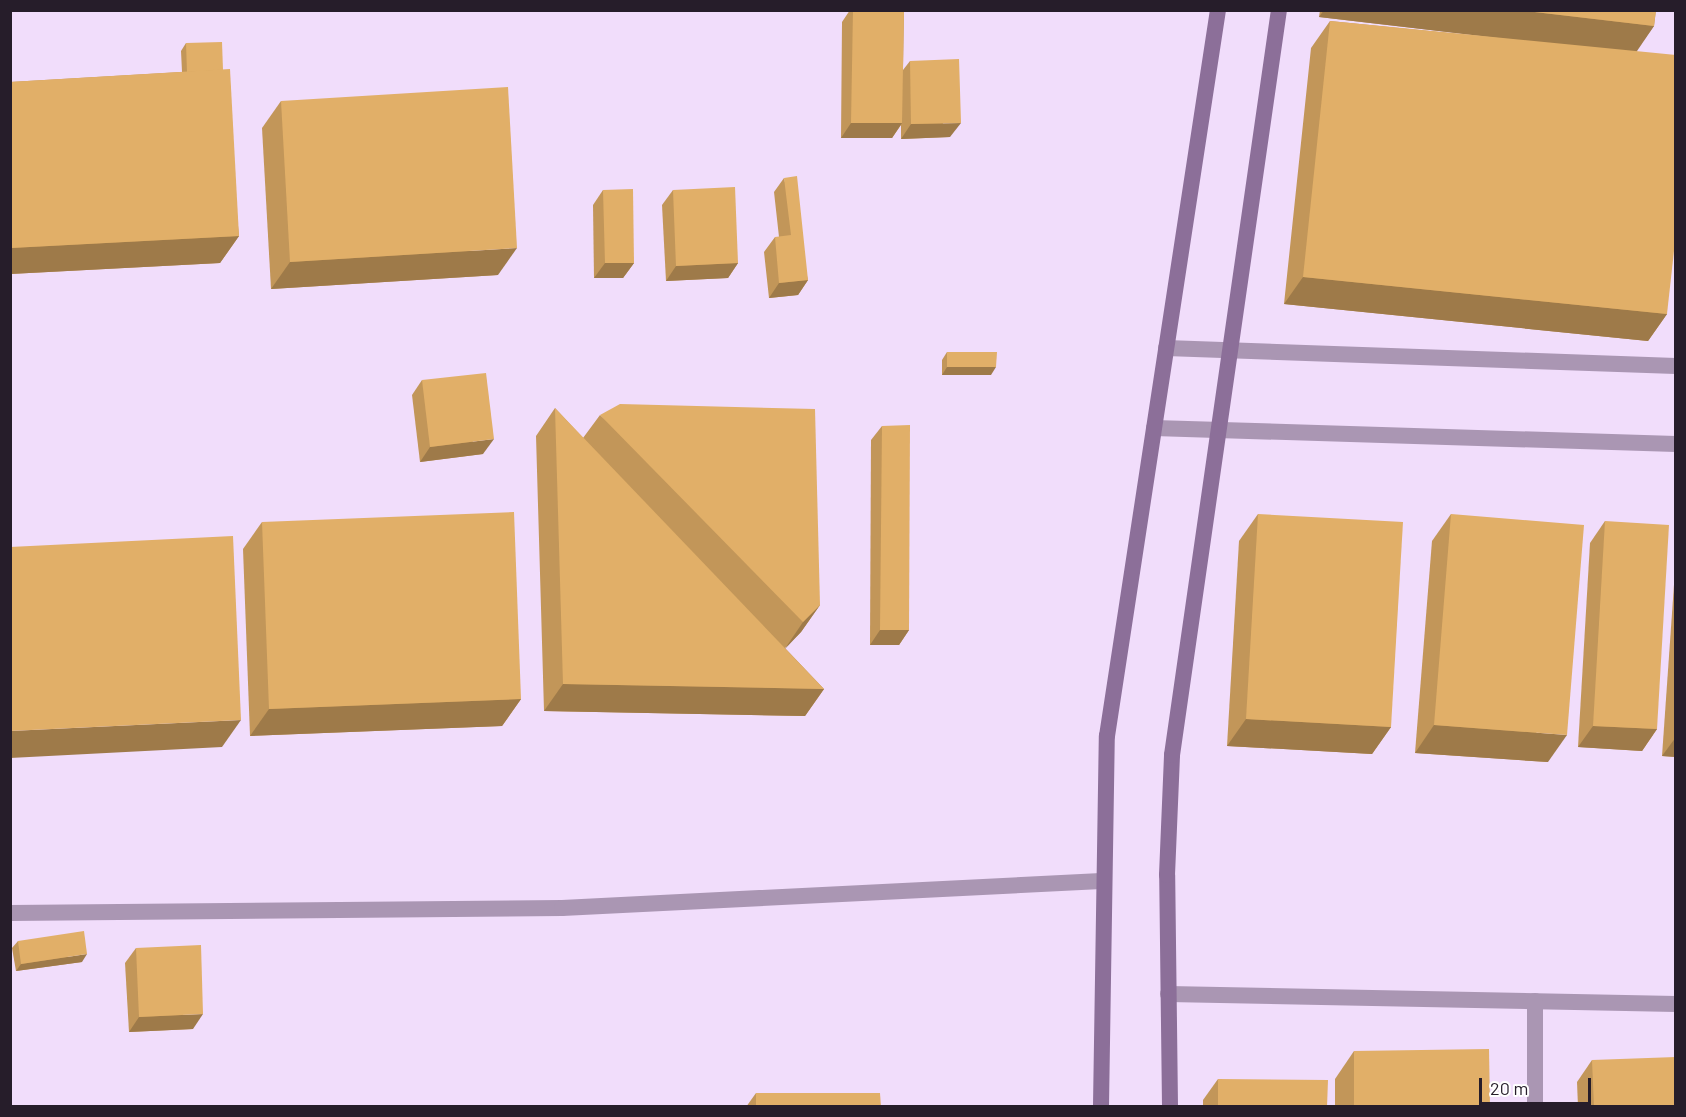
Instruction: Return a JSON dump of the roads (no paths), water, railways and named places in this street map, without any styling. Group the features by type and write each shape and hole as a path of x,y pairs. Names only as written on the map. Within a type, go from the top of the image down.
{"main road":[{"path":"1101,1107 1101,881 1107,736 1218,10"},
{"path":"1170,1107 1168,994 1172,755 1217,428 1279,10"}],"street":[{"path":"1166,348 1676,366"},
{"path":"1154,428 1217,428 1676,444"},
{"path":"10,913 562,908 1101,881"},
{"path":"1168,994 1676,1004"},
{"path":"1535,1001 1535,1107"}]}
